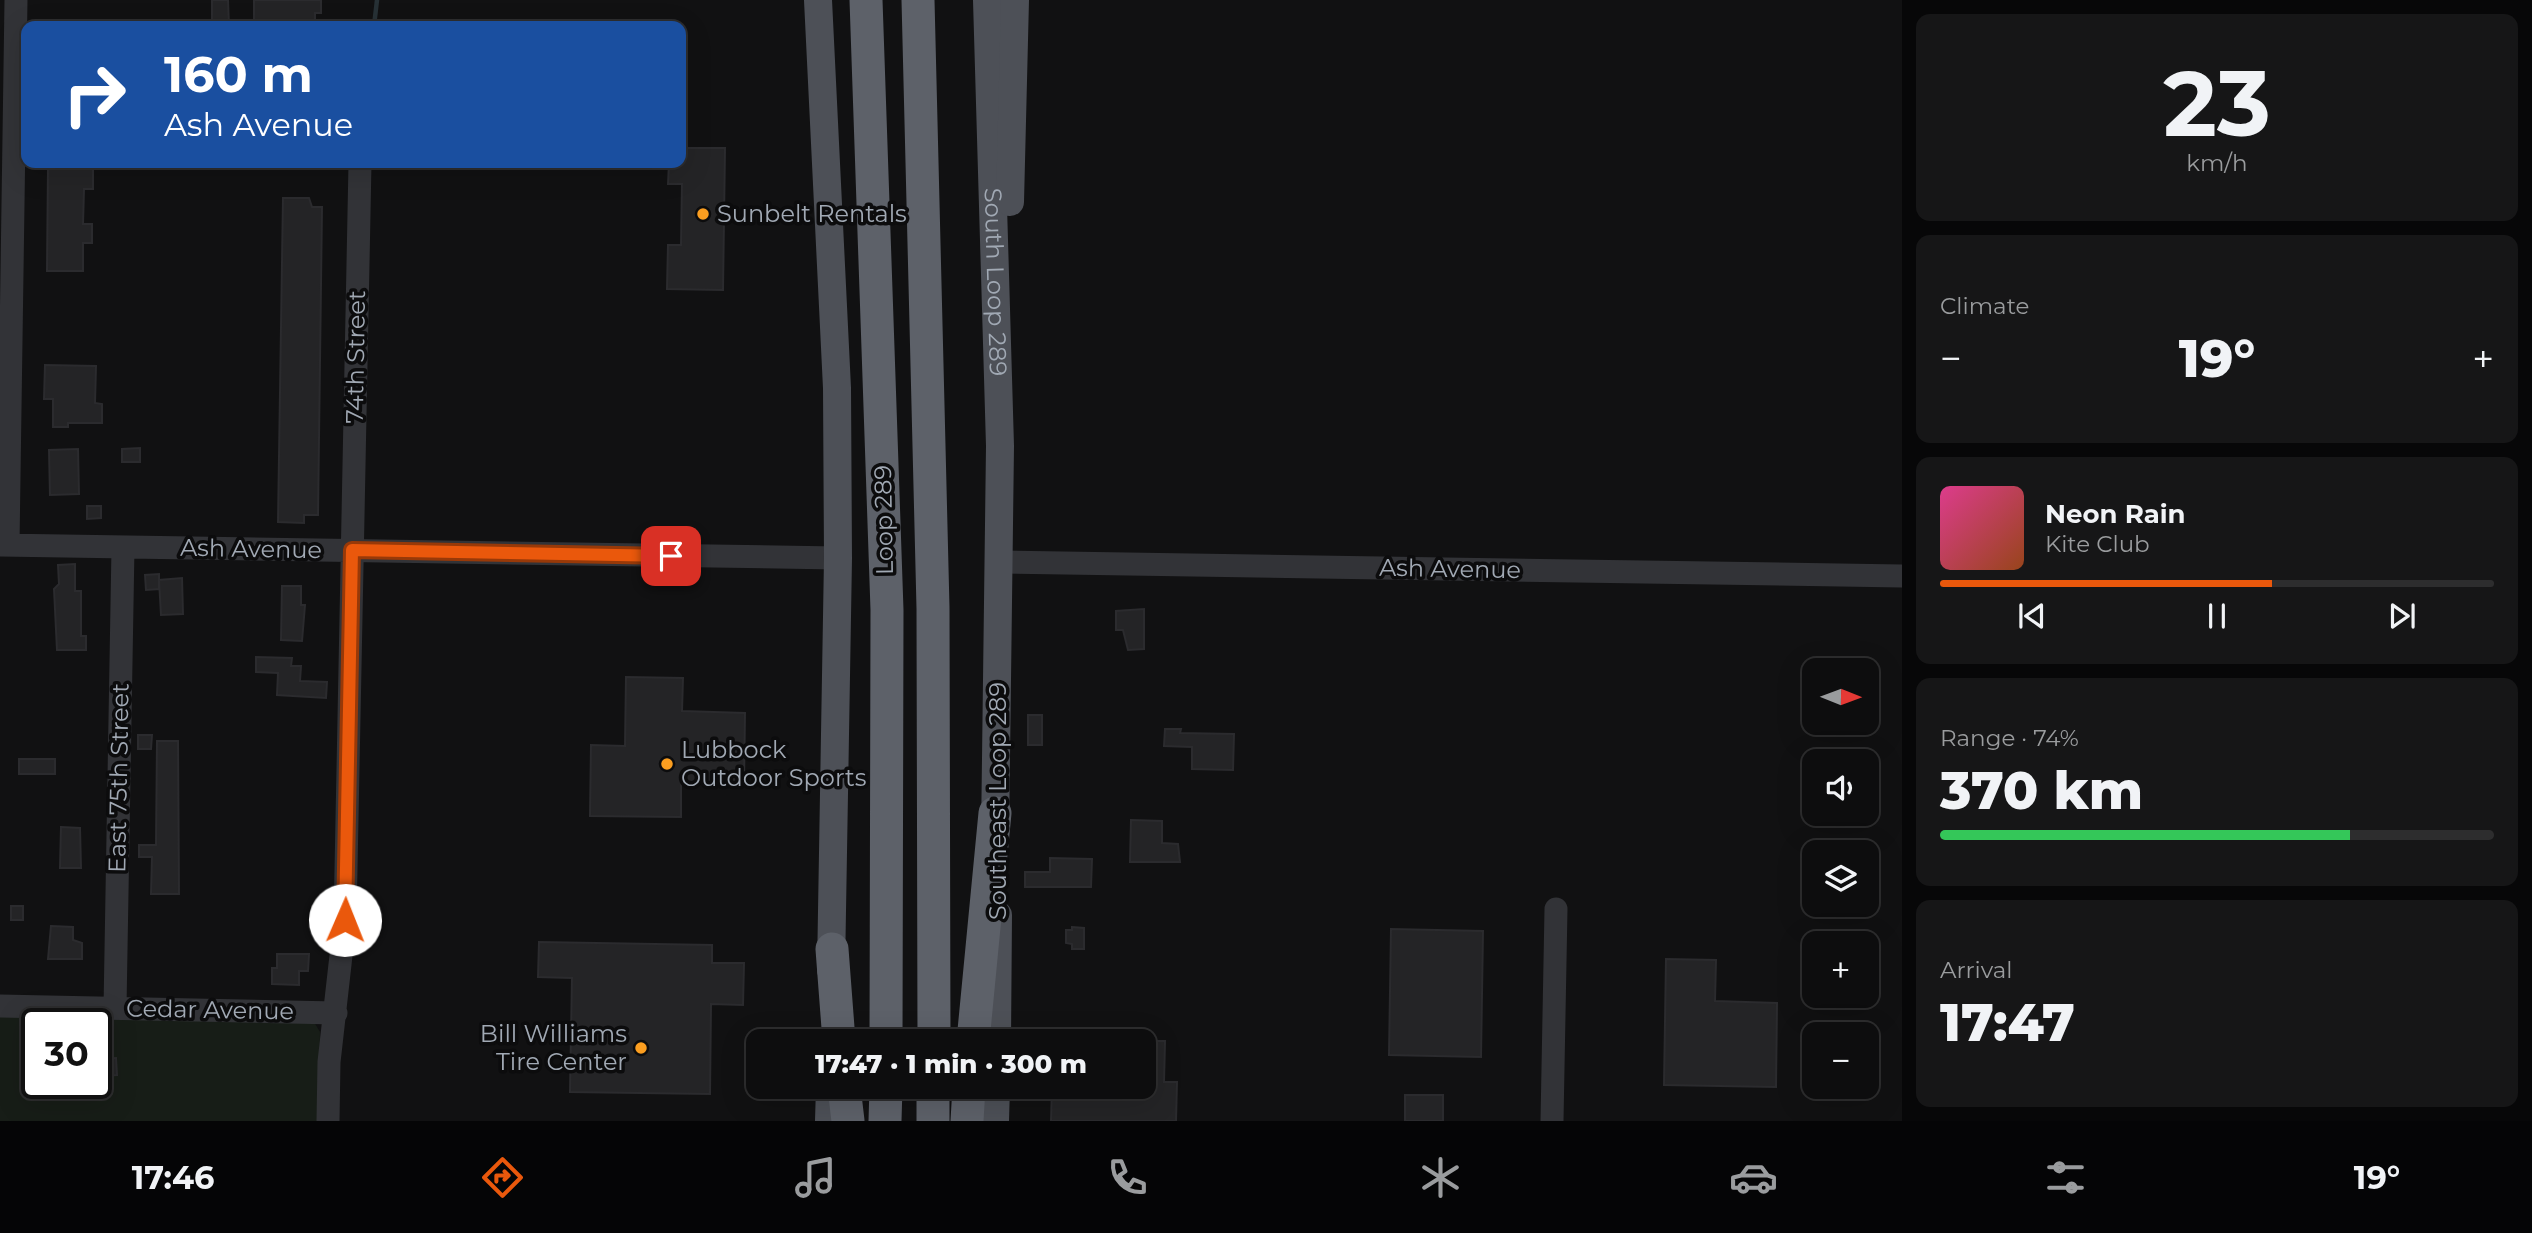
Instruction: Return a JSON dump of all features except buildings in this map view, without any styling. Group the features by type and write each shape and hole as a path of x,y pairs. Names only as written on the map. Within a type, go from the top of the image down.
{"highway":[{"name":"Loop 289","path":"866,0 887,610 886,1029"},
{"name":"Loop 289","path":"918,0 933,567 934,1029"},
{"path":"974,1029 995,813"},
{"path":"832,949 838,1029"},
{"path":"845,1099 848,1121"},
{"path":"886,1099 886,1121"},
{"path":"933,1099 933,1121"},
{"path":"967,1121 969,1099"}],"main road":[{"name":"South Loop 289","path":"987,0 1000,446 999,562"},
{"path":"1000,446 1007,341 1016,0"},
{"path":"818,6 837,388 838,558 831,1029"},
{"name":"Southeast Loop 289","path":"997,1029 999,935 995,813 999,562"},
{"path":"829,1121 830,1099"},
{"path":"995,1121 996,1099"}],"street":[{"path":"4,545 16,0"},
{"name":"74th Street","path":"328,1121 329,1062 345,920 360,168"},
{"name":"Ash Avenue","path":"4,545 838,558"},
{"name":"East 75th Street","path":"115,1008 123,547"},
{"name":"Ash Avenue","path":"999,562 1902,576"},
{"path":"1552,1121 1556,909"},
{"name":"Cedar Avenue","path":"0,1006 336,1013"}],"shaded area":[{"path":"0,1012 21,1013 21,1099 112,1099 112,1016 314,1022 320,1032 319,1121 0,1121"}],"waterway":[{"path":"375,21 377,0"}],"place":[{"name":"Sunbelt Rentals","path":"703,214"},
{"name":"Lubbock Outdoor Sports","path":"667,764"},
{"name":"Bill Williams Tire Center","path":"641,1048"}],"route":[{"path":"345,920 352,550 671,556"}]}
